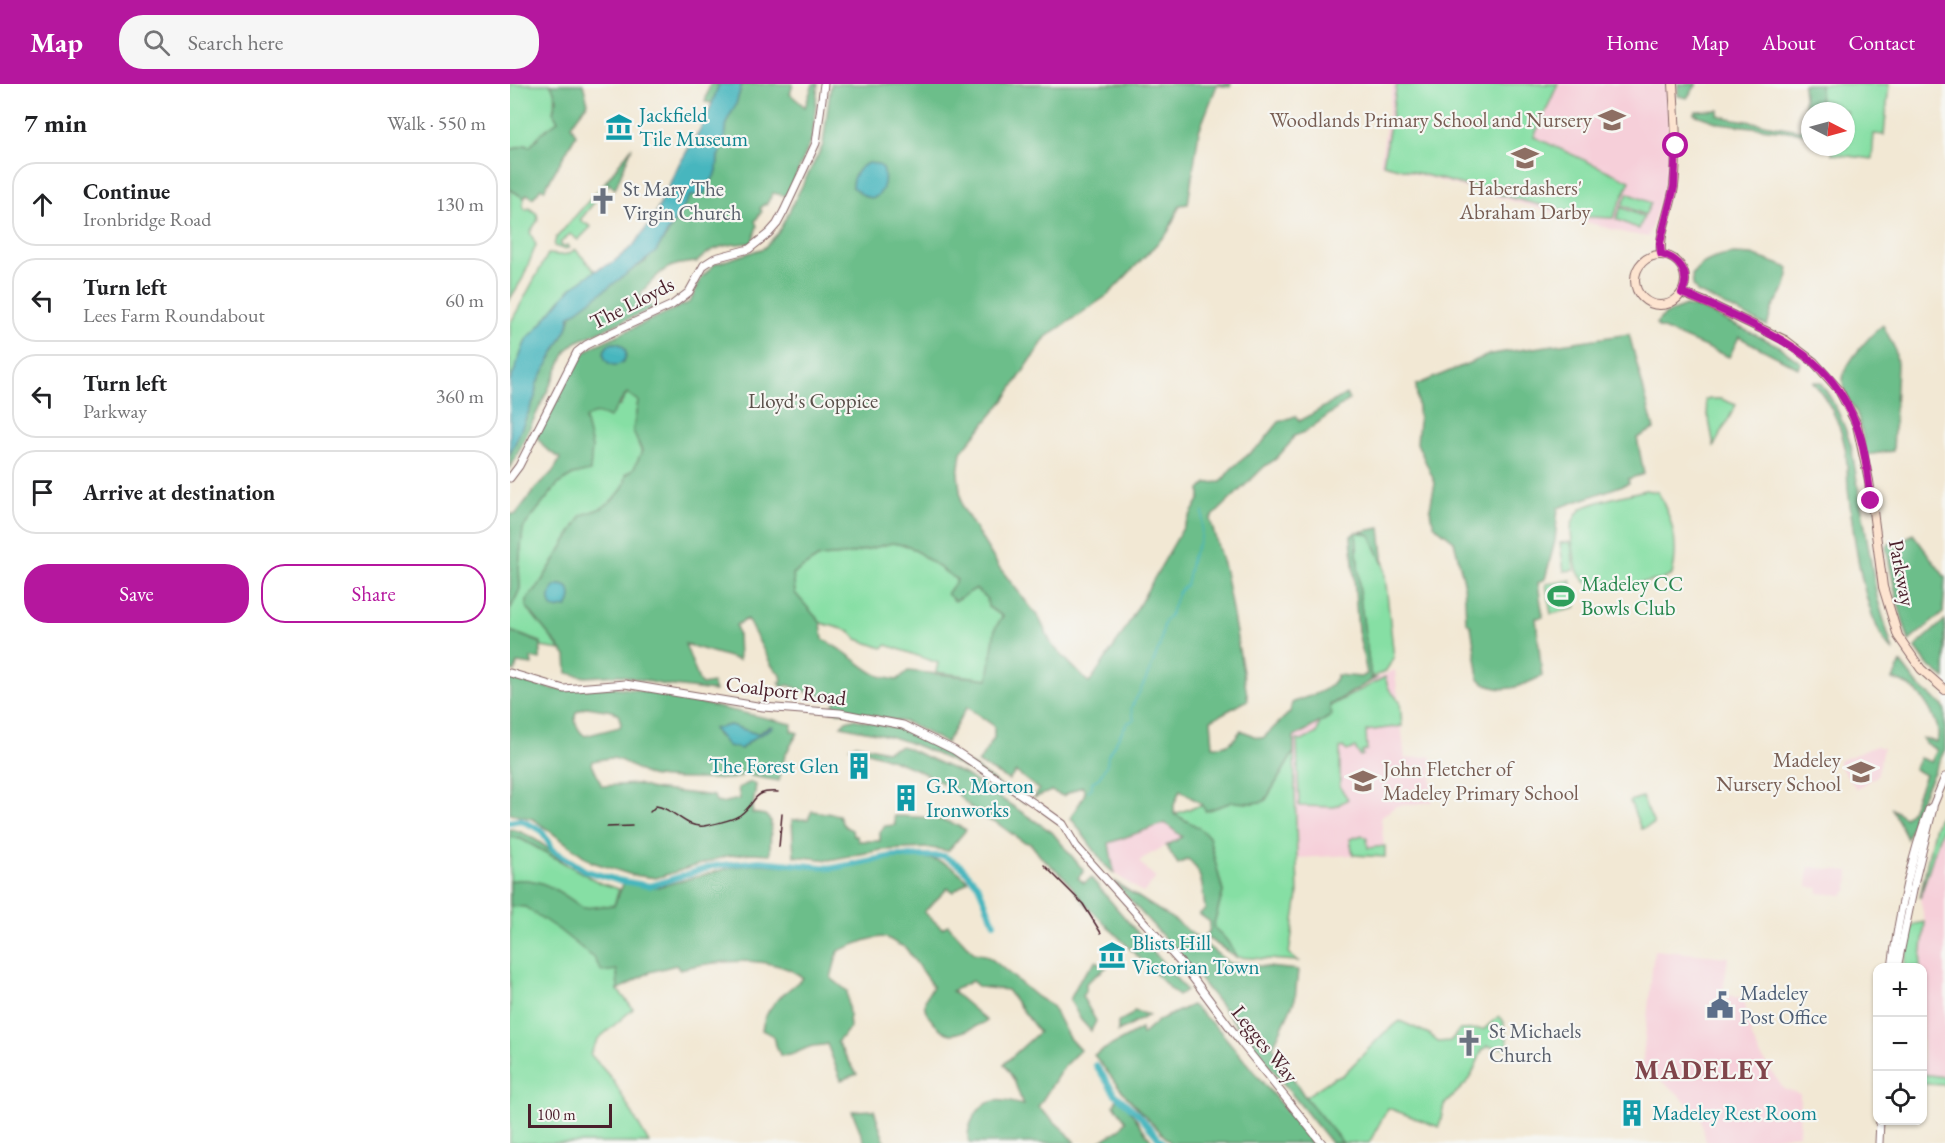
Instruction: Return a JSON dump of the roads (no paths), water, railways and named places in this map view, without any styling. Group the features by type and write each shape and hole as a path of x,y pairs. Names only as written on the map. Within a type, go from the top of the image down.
{"main road":[{"path":"1661,254 1660,243 1672,197 1676,158 1672,84"},
{"path":"1661,254 1671,257 1683,267 1685,278 1682,293 1672,302 1654,304 1641,297 1637,290 1635,279 1637,269 1649,257 1661,254"},
{"name":"Parkway","path":"1682,293 1785,340 1814,362 1839,390 1857,425 1869,481 1883,587 1898,636 1921,669 1944,688"}],"street":[{"name":"The Lloyds","path":"510,478 519,465 577,352 586,345 648,317 683,298 704,266 715,258 749,249 759,243 777,224 816,143 824,84"},
{"name":"Coalport Road","path":"510,673 564,689 599,685 646,687 763,707 840,714 903,725 954,750 1038,806"},
{"path":"1893,963 1908,873 1926,819 1945,777"},
{"name":"Legges Way","path":"1038,806 1063,824 1076,846 1187,970 1243,1046 1322,1143"},
{"path":"1898,963 1933,806"},
{"path":"1879,1143 1880,1125"}],"water":[{"path":"719,84 742,84 736,104 727,121 724,146 718,156 717,171 704,194 690,196 655,253 570,316 567,329 536,385 535,397 510,455 510,382 526,340 570,289 595,271 613,262 633,246 653,219 680,162 703,124"},
{"path":"868,163 877,164 883,168 884,172 882,189 874,198 866,197 852,187 856,173"},
{"path":"615,343 623,346 626,354 623,362 615,365 607,362 604,354 607,346"},
{"path":"558,585 569,589 571,599 567,607 554,609 550,595 554,587"},
{"path":"730,725 757,734 773,727 752,739 741,749 728,746 713,729"}],"waterway":[{"path":"1088,791 1092,788 1092,782 1099,778 1107,764 1108,755 1127,723 1134,720 1131,708 1156,656 1165,621 1171,614 1178,594 1186,585 1192,557 1201,538 1203,512"},
{"path":"510,822 520,820 541,830 553,850 586,871 650,886 713,866 760,861 833,868 893,856 944,856 961,866 978,885 994,923"},
{"path":"1096,1065 1115,1094 1137,1113 1163,1143"}],"railway":[{"path":"650,812 656,806 668,810 691,824 704,826 740,815 763,793 778,792"},
{"path":"779,847 782,814"},
{"path":"607,827 632,826"},
{"path":"1044,865 1083,904 1101,933"}],"place":[{"name":"Woodlands Primary School and Nursery","path":"1612,120"},
{"name":"Jackfield Tile Museum","path":"619,127"},
{"name":"Haberdashers' Abraham Darby","path":"1525,158"},
{"name":"St Mary The Virgin Church","path":"603,201"},
{"name":"Madeley CC Bowls Club","path":"1561,596"},
{"name":"The Forest Glen","path":"859,766"},
{"name":"Madeley Nursery School","path":"1861,772"},
{"name":"John Fletcher of Madeley Primary School","path":"1363,781"},
{"name":"G.R. Morton Ironworks","path":"906,798"},
{"name":"Blists Hill Victorian Town","path":"1112,955"},
{"name":"Madeley Post Office","path":"1720,1005"},
{"name":"St Michaels Church","path":"1469,1043"},
{"name":"Madeley Rest Room","path":"1632,1113"}],"district":[{"name":"MADELEY","path":"1704,1070"}],"park label":[{"name":"Lloyd's Coppice","path":"813,401"}]}
